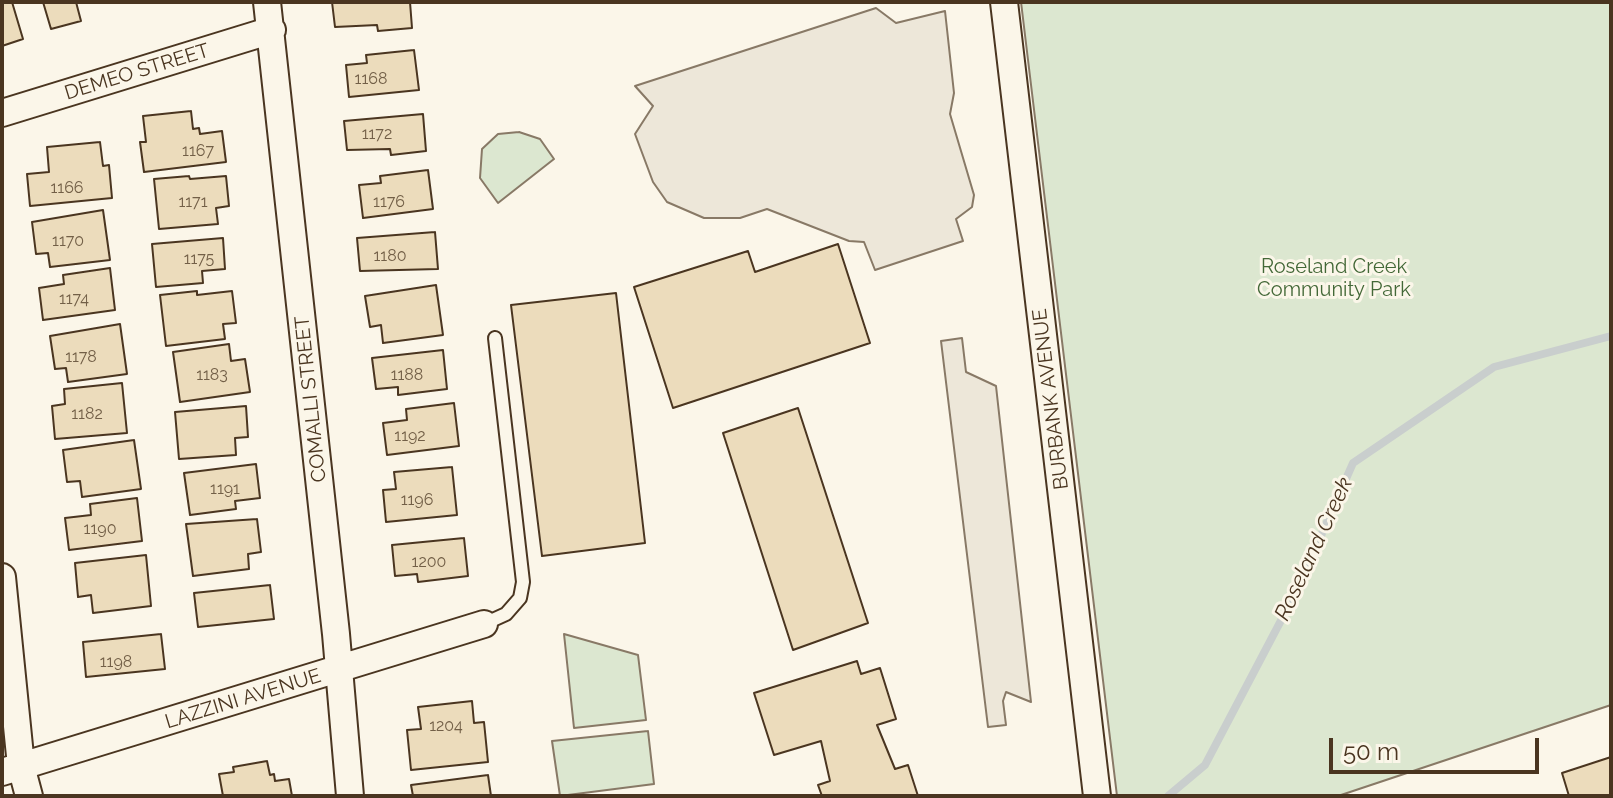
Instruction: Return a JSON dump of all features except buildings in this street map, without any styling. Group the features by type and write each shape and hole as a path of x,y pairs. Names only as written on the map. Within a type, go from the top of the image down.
{"street":[{"name":"COMALLI STREET","path":"267,2 340,671 350,796"},
{"name":"BURBANK AVENUE","path":"1004,2 1097,796"},
{"name":"DEMEO STREET","path":"2,113 272,30"},
{"path":"2,577 12,769 29,796"},
{"name":"LAZZINI AVENUE","path":"12,769 340,671 484,624"}],"lane":[{"path":"484,624 506,614 520,598 523,582 495,338"}],"green space":[{"name":"Roseland Creek Community Park","path":"1021,2 1611,2 1611,705 1338,796 1117,796"},
{"path":"519,132 540,139 554,159 498,203 480,178 482,149 498,134"},
{"path":"564,634 638,655 646,720 574,728"},
{"path":"648,731 654,784 560,796 552,741"}],"shaded area":[{"path":"876,8 896,23 945,11 954,93 950,114 974,195 972,207 956,219 963,241 875,270 864,242 849,241 767,209 740,218 704,218 667,202 653,182 635,134 653,106 635,86"},
{"path":"962,338 966,372 996,386 1031,702 1006,692 1003,701 1006,725 988,727 941,341"}],"waterway":[{"name":"Roseland Creek","path":"1168,796 1205,765 1297,590 1353,463 1494,367 1611,336"}]}
